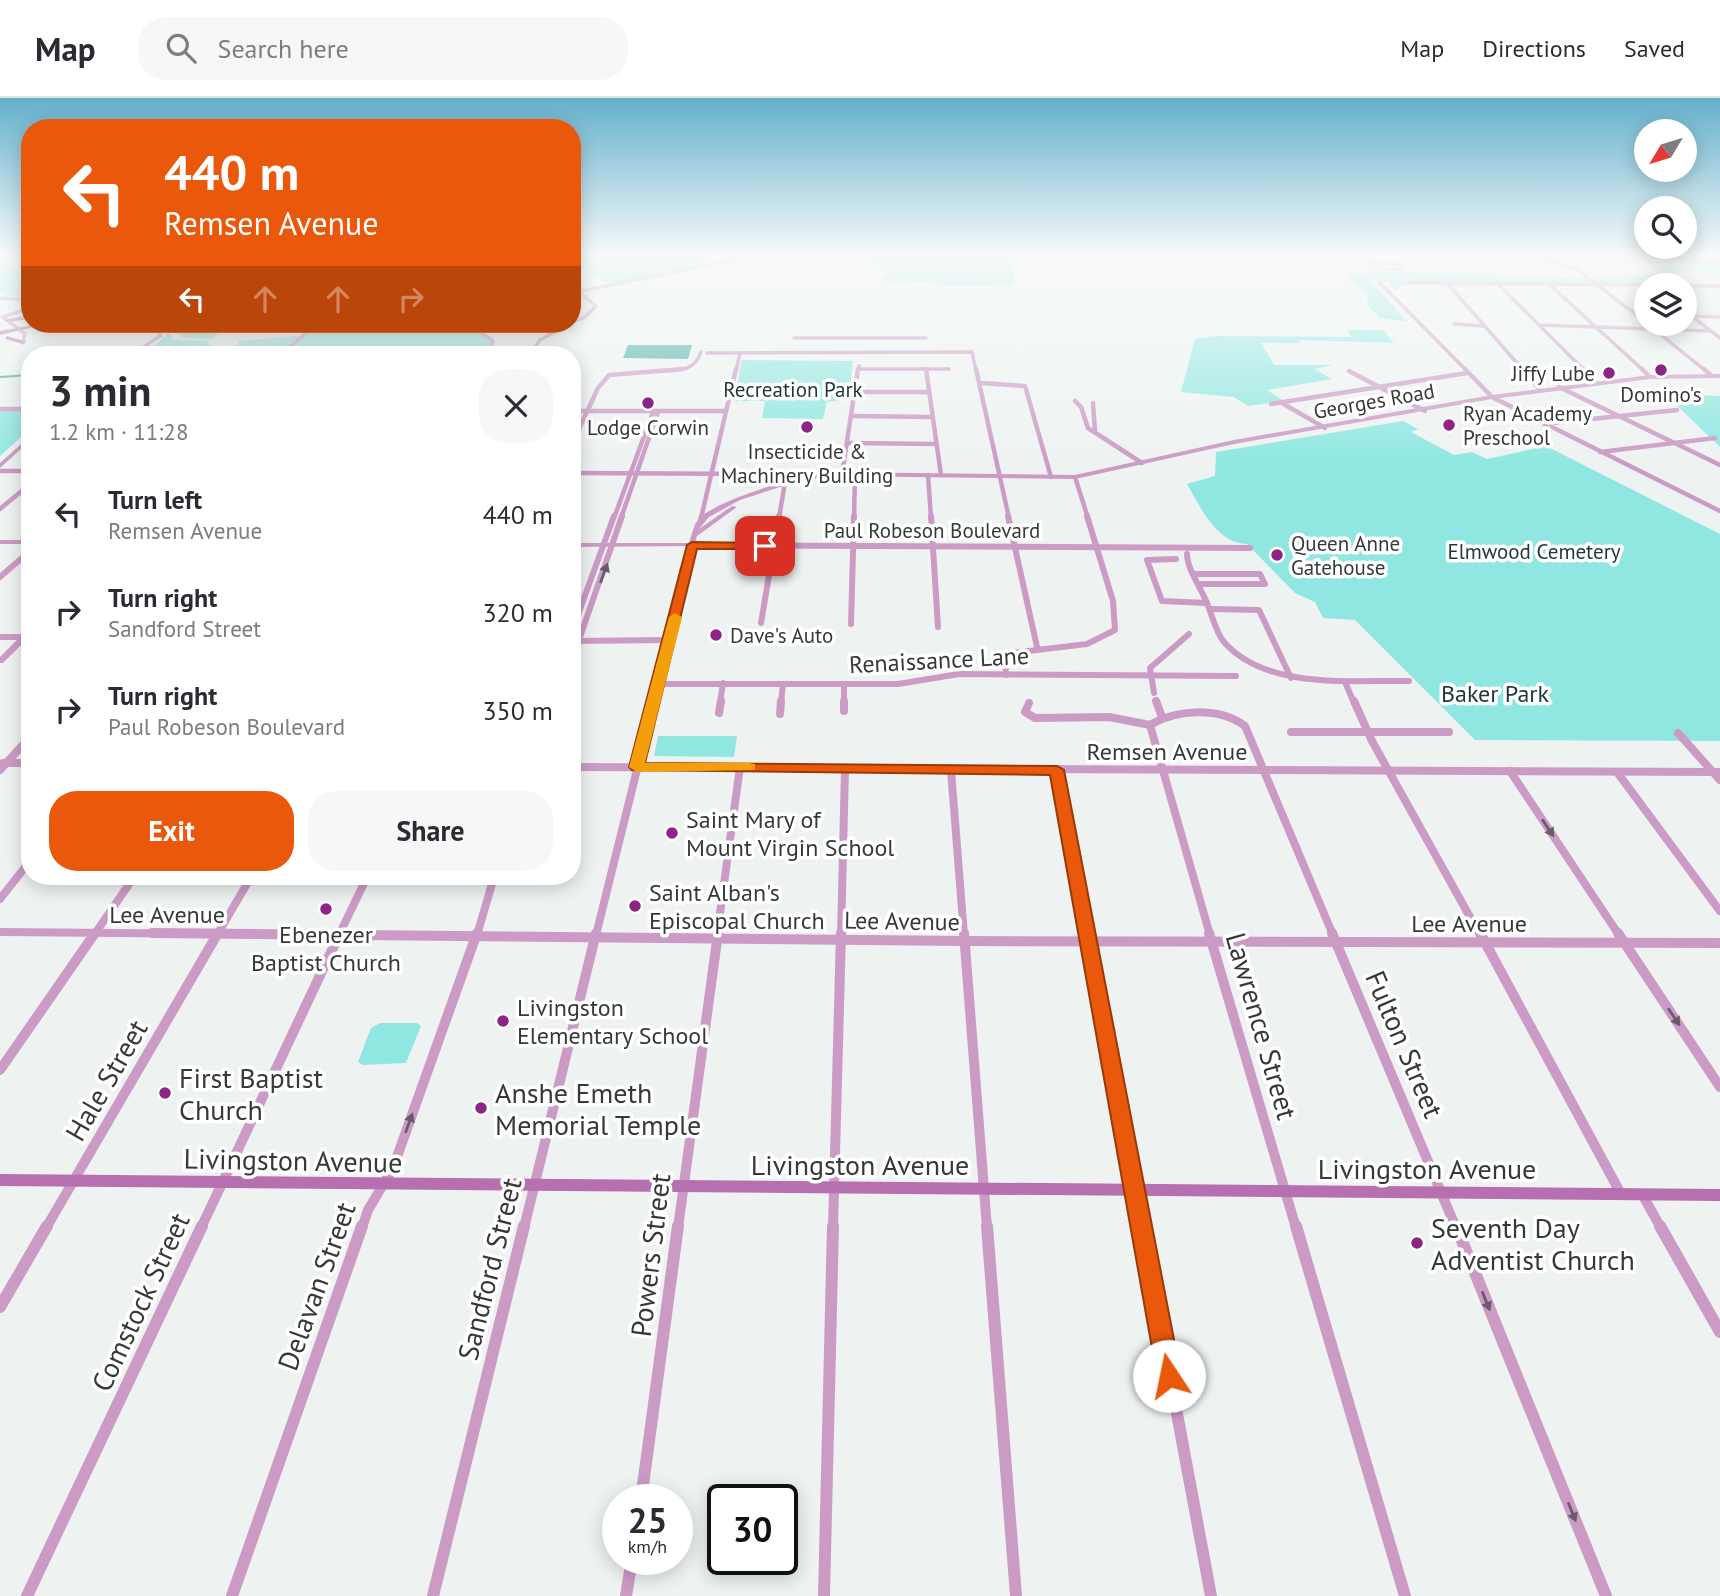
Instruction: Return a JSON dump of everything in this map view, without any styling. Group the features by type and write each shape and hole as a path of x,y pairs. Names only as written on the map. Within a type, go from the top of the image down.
{"main road":[{"path":"2,335 21,330"},
{"path":"2,335 23,343"},
{"name":"Livingston Avenue","path":"0,1180 382,1186 1720,1195"}],"street":[{"path":"12,324 21,330"},
{"path":"1420,324 1492,397 1720,511"},
{"path":"1454,324 1484,326 1540,390"},
{"path":"1592,324 1650,377"},
{"path":"1702,324 1720,338"},
{"path":"1539,325 1634,329"},
{"path":"1539,325 1597,383"},
{"path":"847,331 845,350 850,352"},
{"path":"1697,331 1711,331"},
{"path":"21,333 23,343"},
{"path":"146,344 155,333"},
{"path":"143,346 160,336 160,333"},
{"path":"291,346 306,333"},
{"path":"482,333 493,341 491,346"},
{"path":"536,346 540,340 553,333"},
{"path":"1663,336 1712,376"},
{"path":"794,338 926,338"},
{"path":"724,352 733,343"},
{"path":"581,424 598,388 609,375 688,369 697,363 704,353 972,352 1016,547 1033,639 1037,647"},
{"path":"692,545 696,534 695,527 700,523 740,353"},
{"path":"842,474 858,368 949,369"},
{"path":"926,369 941,475"},
{"path":"1349,371 1424,411"},
{"path":"1271,404 1467,373"},
{"name":"Georges Road","path":"700,523 738,501 785,482 842,474 1075,477 1191,451 1492,397 1650,377 1720,376"},
{"path":"981,383 1023,384 1051,477"},
{"path":"1559,387 1613,416 1720,465"},
{"path":"855,392 929,392"},
{"path":"1075,401 1082,407 1088,428 1142,463"},
{"path":"1281,402 1325,428"},
{"path":"1093,403 1097,429 1095,432"},
{"path":"0,409 21,409"},
{"path":"1542,424 1677,410"},
{"path":"581,411 725,411"},
{"path":"581,608 630,473 656,412"},
{"path":"581,629 614,545 656,412"},
{"path":"851,416 933,417"},
{"path":"1600,452 1715,438"},
{"path":"847,443 937,444"},
{"path":"0,469 21,447"},
{"path":"0,469 21,470"},
{"path":"581,473 770,474 785,482 772,546 761,624"},
{"path":"851,624 855,475"},
{"path":"928,475 938,627"},
{"path":"1006,675 1007,655 1025,648 1084,646 1109,636 1115,630 1113,601 1075,477"},
{"path":"0,509 21,492"},
{"name":"Georges Road","path":"696,534 738,501"},
{"path":"0,542 21,542"},
{"name":"Paul Robeson Boulevard","path":"581,545 1016,547 1186,551 1250,548"},
{"name":"Sandford Street","path":"433,1596 637,767 664,684 670,640 692,545"},
{"path":"1186,551 1187,563 1194,573 1222,640 1234,653 1291,678 1345,682 1409,681"},
{"path":"0,577 21,559"},
{"path":"1176,559 1147,560 1162,601 1259,610 1291,678"},
{"path":"1194,573 1260,574 1265,584 1199,584"},
{"path":"587,592 597,592"},
{"path":"1030,703 1025,712 1035,718 1115,717 1150,725 1162,717 1149,676 1153,665 1189,634"},
{"path":"0,637 21,636"},
{"path":"581,641 670,640"},
{"path":"0,661 21,642"},
{"name":"Renaissance Lane","path":"664,684 898,684 960,674 1236,676"},
{"path":"1345,682 1371,733 1372,741 1390,767 1621,1194"},
{"path":"719,713 723,683"},
{"path":"780,714 783,684"},
{"path":"844,711 845,685"},
{"name":"Fulton Street","path":"1162,717 1214,715 1235,718 1245,726 1442,1193 1606,1596"},
{"name":"Lawrence Street","path":"1150,725 1157,736 1156,750 1161,771 1214,942 1405,1596"},
{"path":"1292,732 1448,732"},
{"path":"1678,733 1716,772 1720,780"},
{"path":"0,770 3,763 21,746"},
{"path":"3,763 21,763"},
{"name":"Remsen Avenue","path":"581,767 1161,771 1390,767 1510,771 1716,772"},
{"name":"Powers Street","path":"643,1484 740,767"},
{"path":"824,1596 845,769"},
{"path":"951,770 1016,1596"},
{"path":"1057,770 1211,1596"},
{"path":"1510,771 1720,1087"},
{"path":"1617,772 1720,911"},
{"path":"0,899 21,872"},
{"path":"0,1070 128,885"},
{"name":"Hale Street","path":"0,1307 246,885"},
{"name":"Comstock Street","path":"27,1596 363,885"},
{"name":"Delavan Street","path":"232,1596 368,1210 393,1168 476,937 492,885"},
{"name":"Lee Avenue","path":"0,932 965,941 1720,943"},
{"path":"1642,1194 1720,1332"},
{"path":"626,1596 629,1575"}],"green space":[{"path":"1348,330 1383,330 1394,343 1299,340 1300,343 1261,343 1274,365 1333,365 1314,369 1332,379 1267,390 1284,401 1248,406 1234,397 1181,392 1195,339 1216,336 1351,337"},
{"path":"169,333 173,340 208,341 210,346 154,346"},
{"path":"177,333 219,333 212,339 184,338"},
{"path":"304,333 481,333 491,342 490,346 232,346 239,345 238,341 298,336 298,339"},
{"name":"Recreation Park","path":"742,360 853,361 849,399 827,402 823,419 762,418 765,401 734,401"},
{"path":"1665,394 1720,396 1720,447"},
{"path":"0,410 21,410 21,437 0,456"},
{"name":"Elmwood Cemetery","path":"1403,421 1418,429 1411,432 1454,455 1472,452 1487,459 1546,446 1720,534 1720,741 1475,740 1355,620 1323,618 1315,602 1295,593 1247,544 1227,538 1218,531 1187,484 1215,476 1216,452"},
{"path":"658,736 737,736 734,757 654,756"},
{"path":"380,1023 417,1023 421,1026 406,1063 363,1065 358,1062 371,1028"}],"shaded area":[{"path":"628,345 692,345 688,359 623,358"}],"waterway":[{"path":"0,377 21,376"}],"slow traffic":[{"path":"675,617 637,767 749,767"}],"place":[{"name":"Domino's","path":"1661,370"},
{"name":"Jiffy Lube","path":"1609,373"},
{"name":"Lodge Corwin","path":"648,403"},
{"name":"Ryan Academy Preschool","path":"1449,425"},
{"name":"Insecticide & Machinery Building","path":"807,427"},
{"name":"Queen Anne Gatehouse","path":"1277,555"},
{"name":"Dave's Auto","path":"716,635"},
{"name":"Saint Mary of Mount Virgin School","path":"672,833"},
{"name":"Saint Alban's Episcopal Church","path":"635,906"},
{"name":"Ebenezer Baptist Church","path":"326,909"},
{"name":"Livingston Elementary School","path":"503,1021"},
{"name":"First Baptist Church","path":"165,1093"},
{"name":"Anshe Emeth Memorial Temple","path":"481,1108"},
{"name":"Seventh Day Adventist Church","path":"1417,1243"}],"route":[{"path":"765,546 692,545 637,767 1057,770 1169,1376"}],"park label":[{"name":"Baker Park","path":"1495,693"}]}
